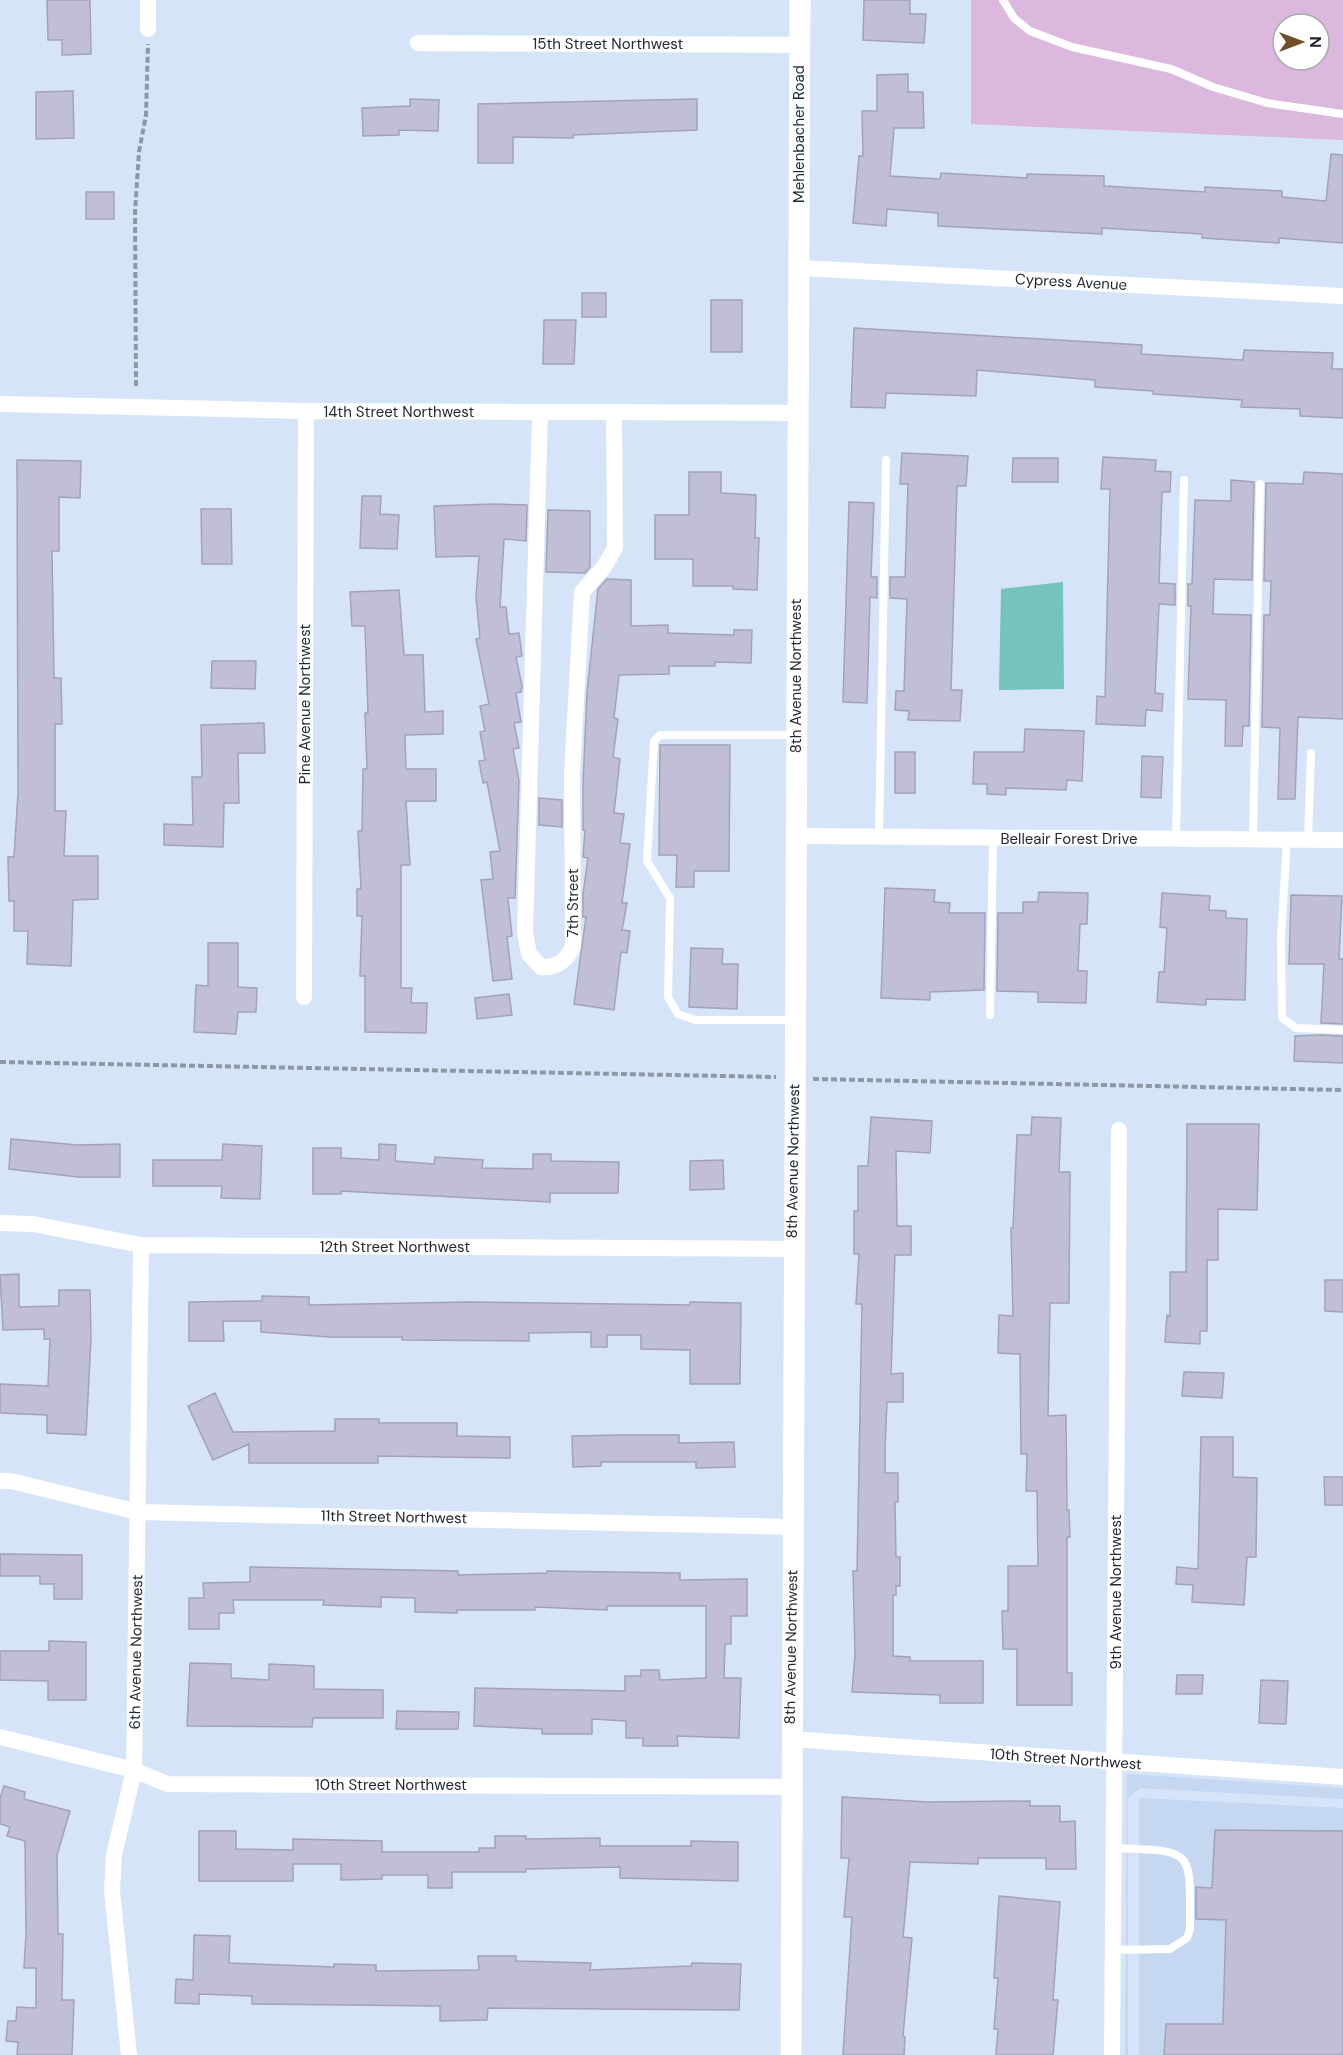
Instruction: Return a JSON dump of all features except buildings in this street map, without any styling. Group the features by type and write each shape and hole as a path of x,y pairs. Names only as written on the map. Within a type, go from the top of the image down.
{"street":[{"path":"147,0 148,29"},
{"name":"Mehlenbacher Road","path":"799,268 798,45 800,0"},
{"name":"15th Street Northwest","path":"418,43 798,45"},
{"name":"Cypress Avenue","path":"799,268 1343,296"},
{"name":"8th Avenue Northwest","path":"791,2055 792,1249 799,268"},
{"name":"14th Street Northwest","path":"0,404 306,411 798,413"},
{"name":"Pine Avenue Northwest","path":"304,997 306,411"},
{"name":"7th Street","path":"540,413 525,932 530,954 541,967 550,968 570,956 573,946 572,773 582,592 604,567 615,548 614,414"},
{"name":"Belleair Forest Drive","path":"795,836 1343,840"},
{"name":"9th Avenue Northwest","path":"1113,2055 1119,1130"},
{"name":"12th Street Northwest","path":"0,1223 33,1224 141,1245 792,1249"},
{"name":"6th Avenue Northwest","path":"129,2055 112,1891 114,1854 134,1770 141,1245"},
{"name":"11th Street Northwest","path":"0,1481 11,1481 138,1512 792,1527"},
{"name":"10th Street Northwest","path":"0,1737 134,1770 167,1784 790,1786"},
{"name":"10th Street Northwest","path":"790,1739 1343,1777"}],"lane":[{"path":"1003,0 1014,18 1030,31 1072,47 1171,69 1213,87 1267,103 1343,114"},
{"path":"879,837 886,460"},
{"path":"1176,839 1185,480"},
{"path":"1253,840 1260,484"},
{"path":"794,1020 695,1020 678,1014 668,997 670,898 647,861 647,828 654,741 660,735 796,735"},
{"path":"1308,840 1311,753"},
{"path":"990,1015 993,838"},
{"path":"1287,840 1281,938 1280,1007 1282,1018 1296,1028 1343,1030"},
{"path":"1113,1950 1170,1949 1187,1938 1190,1929 1190,1872 1185,1860 1177,1853 1166,1850 1114,1848"}],"path":[{"path":"136,386 135,212 139,152 146,115 148,29"},
{"path":"0,1062 1343,1090"}],"shaded area":[{"path":"971,0 1343,0 1343,140 971,124"},
{"path":"1063,582 1064,689 999,690 1001,589"},
{"path":"1127,1774 1343,1788 1343,1799 1140,1788 1128,1798 1128,2055 1125,2055"},
{"path":"1139,1798 1343,1808 1343,2055 1139,2055"}]}
